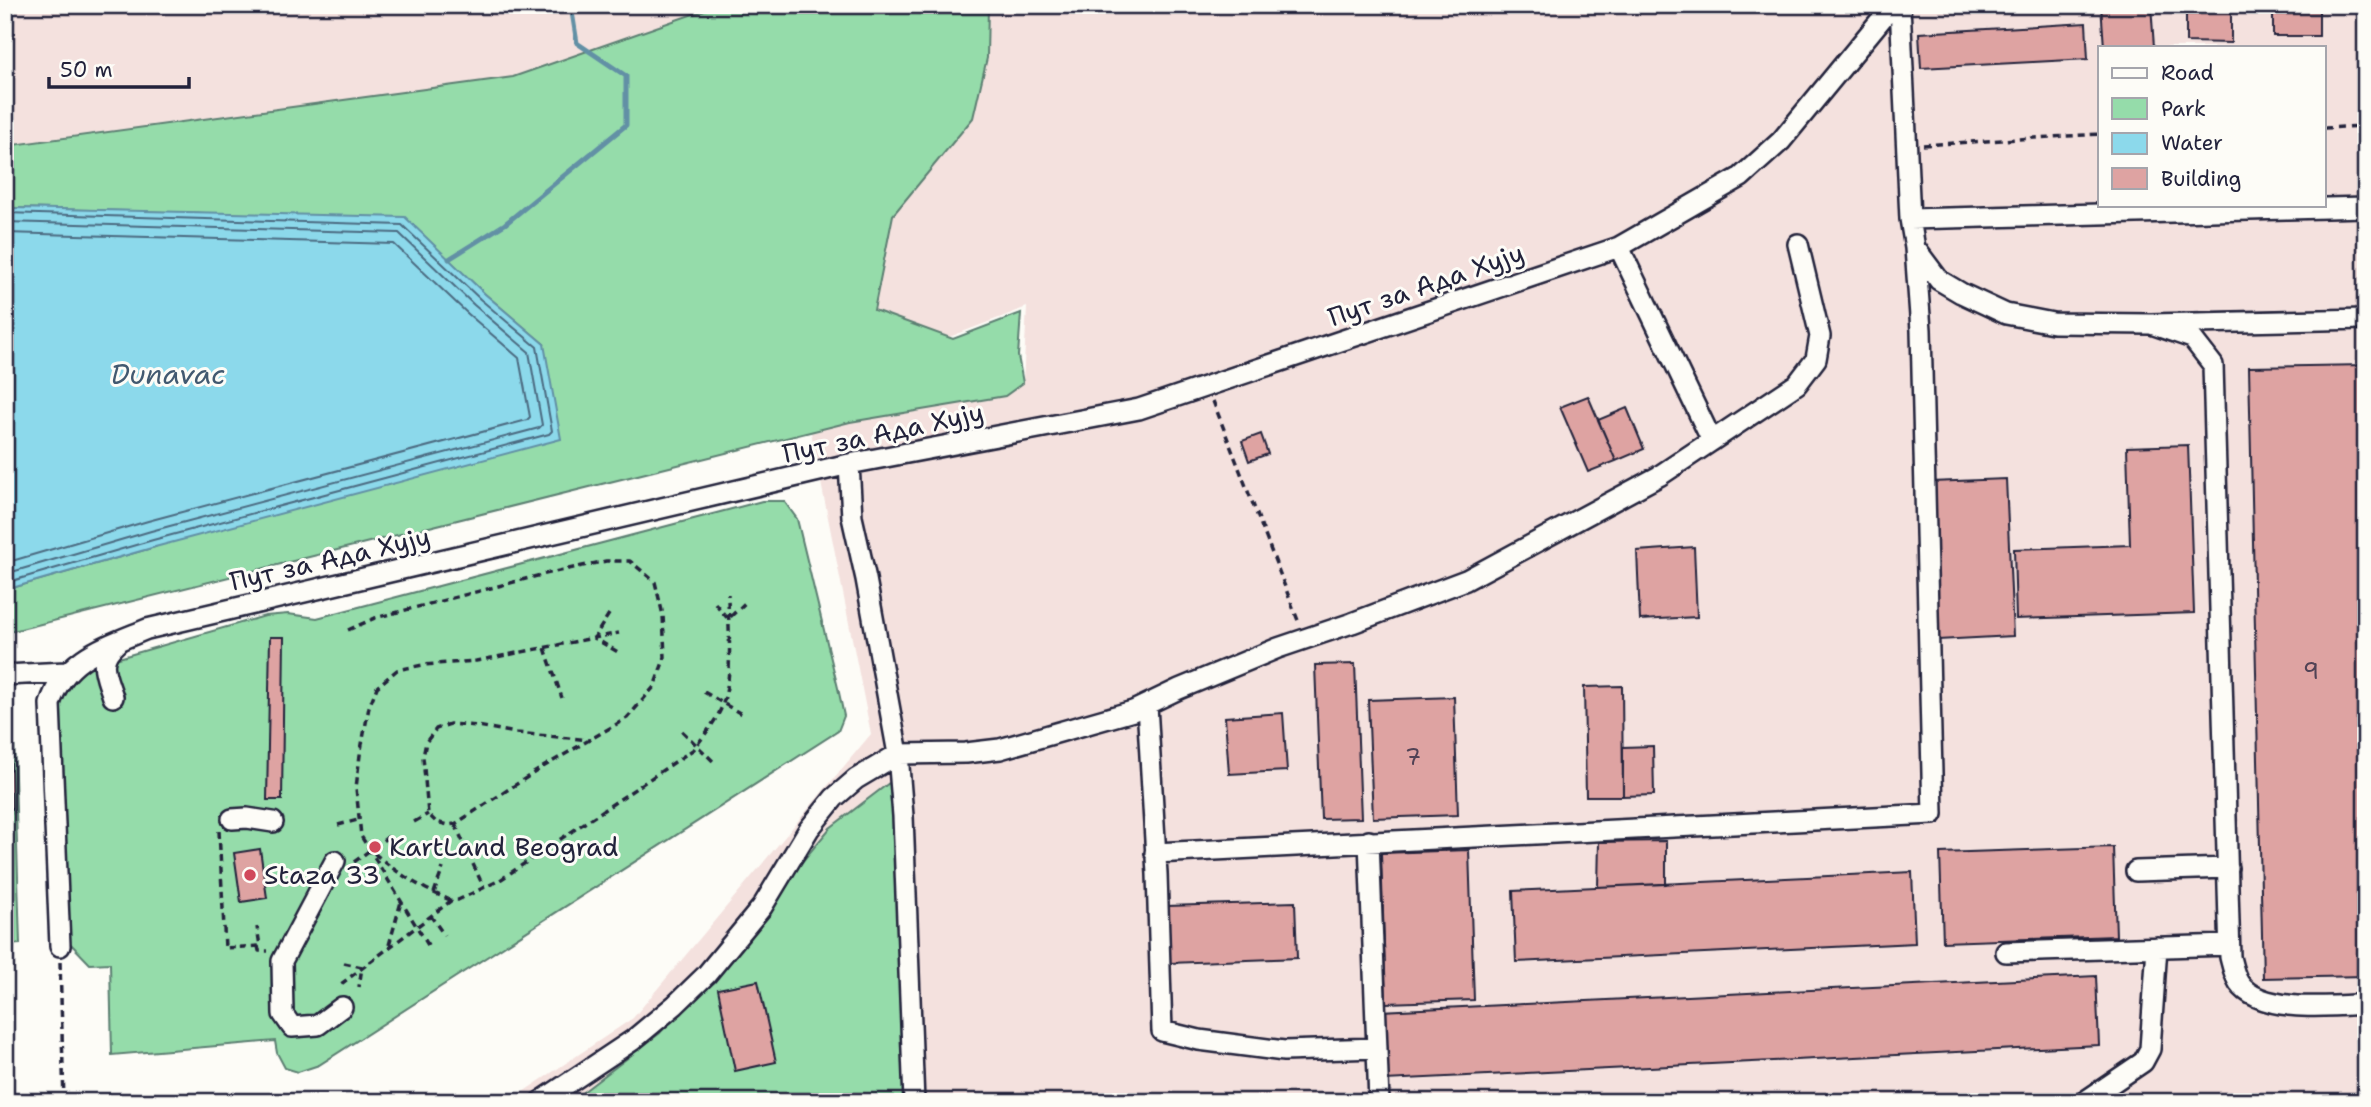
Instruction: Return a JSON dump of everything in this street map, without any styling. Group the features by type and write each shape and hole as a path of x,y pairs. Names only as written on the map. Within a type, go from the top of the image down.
{"lane":[{"name":"Пут за Ада Хују","path":"60,946 50,704 55,686 80,660 147,629 849,464 1139,409 1619,247 1741,177 1781,141 1893,5"},
{"path":"1155,853 1933,814 1921,330 1915,248 1910,219 1900,5"},
{"path":"1910,219 2366,207"},
{"path":"540,1102 633,1040 698,983 762,907 809,830 834,798 856,779 898,754 966,753 1000,748 1133,711 1178,689 1305,639 1466,580 1659,476 1712,441 1797,383 1816,359 1820,336 1798,244"},
{"path":"1619,247 1712,441"},
{"path":"1915,248 1939,279 1961,293 2006,314 2053,323 2151,324 2366,319"},
{"path":"2151,324 2192,338 2213,365 2230,957 2239,983 2254,995 2281,1004 2366,1004"},
{"path":"849,464 852,517 898,754 903,816 914,1102"},
{"path":"113,697 103,667 107,652 120,640"},
{"path":"5,675 66,672"},
{"path":"1147,705 1162,1031 1199,1040 1284,1051 1377,1048"},
{"path":"225,820 247,818 273,822"},
{"path":"1369,841 1379,1102"},
{"path":"342,1007 318,1025 292,1027 284,1014 282,961 344,862"},
{"path":"2136,872 2228,868"},
{"path":"2006,952 2229,945"},
{"path":"2084,1102 2143,1062 2150,1049 2157,947"}],"path":[{"path":"2326,128 2366,126"},
{"path":"1907,146 2098,134"},
{"path":"1208,386 1305,639"},
{"path":"348,630 375,618 545,574 607,561 630,561 655,582 663,615 665,657 654,687 627,718 455,824 436,822 428,814 423,757 426,742 436,730 450,724 590,740"},
{"path":"370,850 398,874 433,893 458,900 500,880 696,746 706,735 722,704 729,655 728,594"},
{"path":"728,618 747,600"},
{"path":"715,603 728,618"},
{"path":"594,638 609,614"},
{"path":"428,945 360,836 356,788 369,707 377,687 397,670 476,662 619,633"},
{"path":"594,638 618,652"},
{"path":"545,648 562,698"},
{"path":"704,692 743,715"},
{"path":"682,731 716,764"},
{"path":"5,812 16,812"},
{"path":"414,822 428,814"},
{"path":"225,820 225,948 260,946 257,927"},
{"path":"338,825 358,820"},
{"path":"455,824 464,844"},
{"path":"344,862 370,850 389,836"},
{"path":"473,864 484,888"},
{"path":"433,893 443,868"},
{"path":"341,984 452,900"},
{"path":"388,947 401,901"},
{"path":"430,915 444,936"},
{"path":"60,946 64,1102"},
{"path":"344,963 362,967"},
{"path":"359,987 362,967"}],"shaded area":[{"path":"5,5 2366,5 2366,1102 508,1102 633,1018 871,734 811,432 850,422 1005,396 1023,383 1027,307 812,390 765,397 561,439 544,344 485,294 5,206"}],"green space":[{"path":"719,5 988,5 987,58 973,118 893,215 874,310 953,339 1021,313 1018,356 1023,383 1005,396 850,422 5,633 5,590 155,547 544,344 485,294 405,218 12,208 5,206 5,146 513,77"},
{"name":"KartLand Beograd","path":"762,501 784,501 797,519 844,716 838,731 319,1065 298,1072 285,1068 277,1053 275,1041 112,1055 110,963 90,964 67,940 59,708 67,689 80,675 91,666 265,616 288,614 317,618"},
{"path":"10,744 14,744 20,944 5,945 5,810 12,809 11,760 8,760"},
{"path":"910,767 923,1102 570,1102 660,1033 830,828"}],"water":[{"name":"Dunavac","path":"5,206 405,217 485,294 544,344 561,439 155,547 5,590"}],"building":[{"path":"2101,5 2151,5 2154,46 2104,46"},
{"path":"2186,5 2231,5 2231,43 2186,42"},
{"path":"2273,5 2319,5 2319,36 2273,36"},
{"path":"2086,23 2088,59 1921,68 1919,33"},
{"path":"2366,365 2366,976 2263,978 2249,367"},
{"path":"1588,396 1616,461 1588,472 1560,407"},
{"path":"1627,408 1644,449 1616,461 1598,420"},
{"path":"1261,434 1268,454 1249,461 1242,441"},
{"path":"2188,445 2194,613 2016,619 2014,549 2130,545 2127,447"},
{"path":"2006,479 2013,636 1938,640 1931,482"},
{"path":"1694,547 1697,617 1640,620 1637,551"},
{"path":"270,637 284,637 282,800 267,800"},
{"path":"1355,664 1361,818 1321,819 1315,665"},
{"path":"1622,686 1623,796 1586,796 1584,687"},
{"path":"1454,697 1458,815 1373,818 1368,700"},
{"path":"1283,713 1287,771 1229,774 1225,717"},
{"path":"5,719 10,719 10,750 5,750"},
{"path":"1653,746 1654,795 1623,796 1623,747"},
{"path":"5,760 11,760 12,810 5,810"},
{"path":"1666,841 1666,884 1598,887 1599,842"},
{"path":"2113,847 2116,936 1943,942 1940,853"},
{"name":"Staza 33","path":"260,849 267,898 241,902 234,853"},
{"path":"1469,850 1474,1000 1386,1003 1381,853"},
{"path":"1912,872 1915,943 1516,962 1513,891"},
{"path":"1295,902 1297,958 1170,963 1167,906"},
{"path":"2096,976 2099,1045 1385,1080 1381,1011"},
{"path":"758,981 776,1062 735,1071 718,989"}],"waterway":[{"path":"449,259 505,224 626,125 626,76 577,43 572,12 568,5"}],"place":[{"name":"KartLand Beograd","path":"375,847"},
{"name":"Staza 33","path":"250,875"}]}
